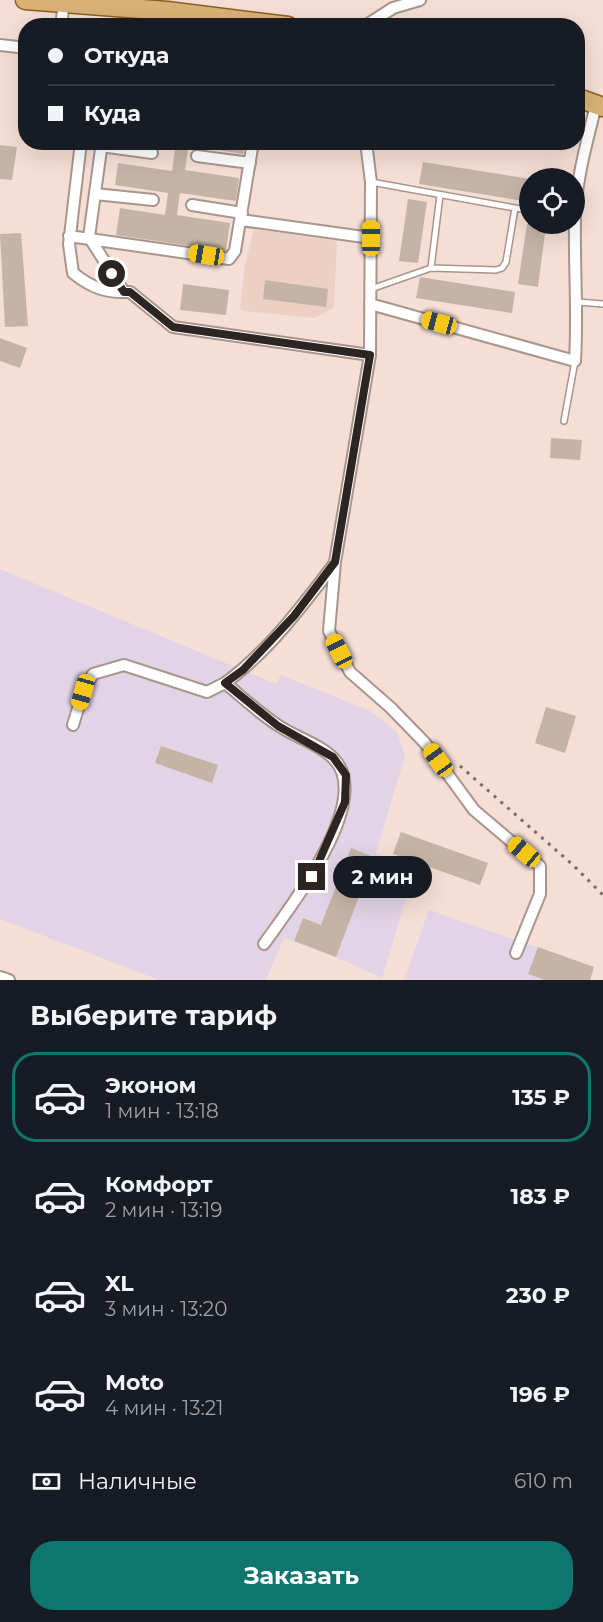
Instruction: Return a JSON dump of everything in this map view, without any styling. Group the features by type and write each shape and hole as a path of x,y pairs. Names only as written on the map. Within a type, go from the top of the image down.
{"main road":[{"path":"25,0 186,12 230,18"},
{"path":"585,101 600,106"}],"street":[{"path":"377,18 393,8 420,0"},
{"path":"62,18 64,2"},
{"path":"0,45 18,47"},
{"path":"581,168 600,106"},
{"path":"80,150 69,237 73,273 90,287 109,293 130,292 173,327 370,355"},
{"path":"100,150 89,237 124,292"},
{"path":"135,150 152,153"},
{"path":"69,237 89,237 229,259 235,252 252,150"},
{"path":"367,150 371,182 370,355 335,562 329,631 350,672 392,708 425,743 474,810 540,866 540,894 516,953"},
{"path":"197,156 250,163"},
{"path":"95,194 153,200"},
{"path":"192,205 241,217 371,238"},
{"path":"370,304 575,361 578,302 576,234"},
{"path":"73,725 83,692 93,674 124,665 207,692 225,683 243,670 294,616 335,562"},
{"path":"225,683 278,726 333,757 346,775 345,802 312,877 264,944"},
{"path":"0,977 9,980"}],"lane":[{"path":"371,182 519,209"},
{"path":"431,268 440,195"},
{"path":"370,289 431,268 496,270 502,268 506,262 515,208"},
{"path":"578,302 603,304"},
{"path":"564,421 575,361"}],"shaded area":[{"path":"254,229 337,241 334,308 314,318 244,311 240,308 245,264"},
{"path":"0,569 276,684 281,675 370,711 397,732 405,756 376,853 415,868 382,978 336,957 284,938 266,980 159,980 0,919"},
{"path":"429,910 594,967 590,980 404,980"}],"building":[{"path":"0,145 17,147 12,180 0,179"},
{"path":"175,150 188,150 185,170 239,178 236,201 180,193 177,215 230,223 226,251 116,235 120,208 165,215 168,193 115,185 118,163 172,171"},
{"path":"217,150 244,150 243,154"},
{"path":"423,162 519,177 519,200 419,184"},
{"path":"408,199 427,202 418,263 399,261"},
{"path":"21,233 28,326 5,327 0,234"},
{"path":"526,234 545,234 538,287 518,284"},
{"path":"420,277 515,292 512,313 416,298"},
{"path":"265,280 328,289 326,307 263,299"},
{"path":"183,284 229,290 226,315 180,310"},
{"path":"0,338 27,348 20,368 0,361"},
{"path":"551,438 582,440 580,460 550,458"},
{"path":"546,707 576,716 565,753 535,743"},
{"path":"161,746 218,765 212,783 155,763"},
{"path":"401,832 488,863 480,885 393,854"},
{"path":"351,848 374,857 336,957 294,941 303,918 321,925"},
{"path":"538,947 594,967 590,980 545,980 528,974"}],"railway":[{"path":"460,766 573,865 603,895"}],"route":[{"path":"112,274 124,292 130,292 173,327 370,355 335,562 294,616 243,670 225,683 278,726 333,757 346,775 345,802 312,877"}]}
